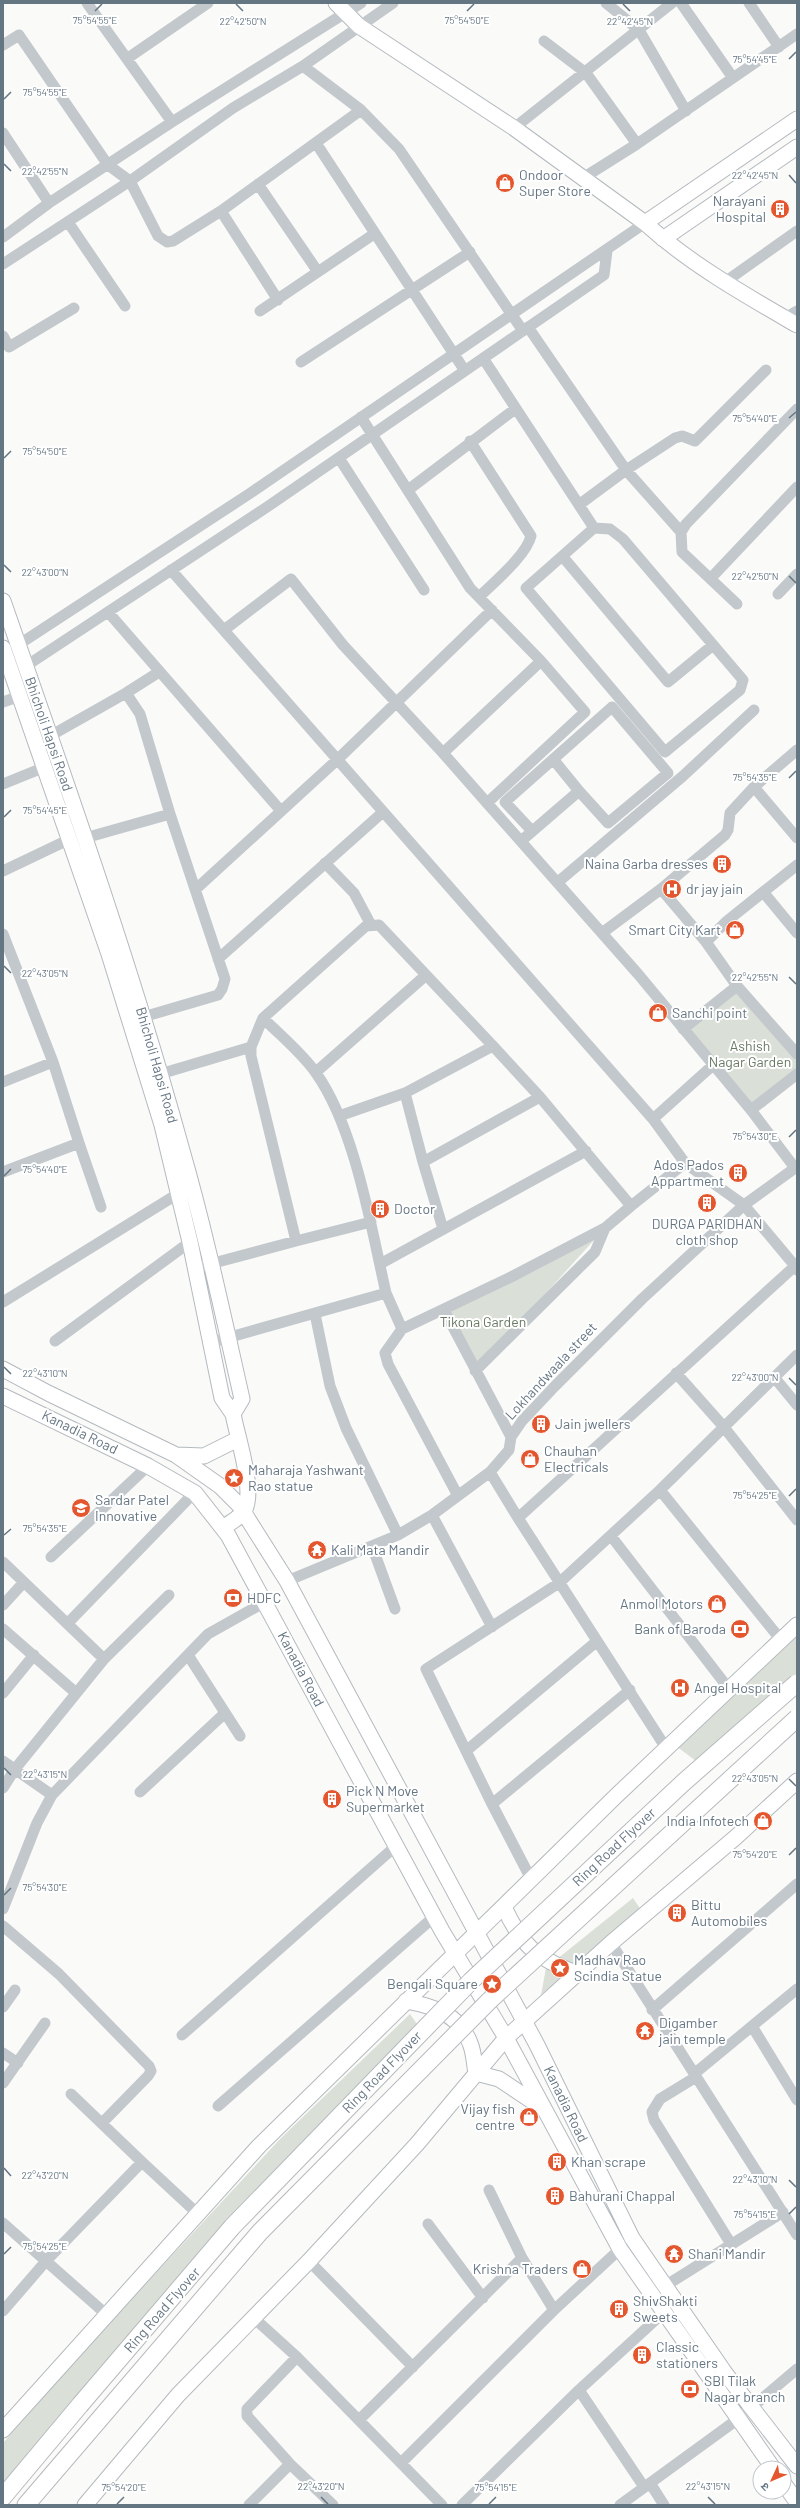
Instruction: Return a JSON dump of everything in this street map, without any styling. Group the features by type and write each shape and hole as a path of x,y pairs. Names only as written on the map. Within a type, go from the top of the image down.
{"main road":[{"name":"Ring Road Flyover","path":"3,2497 232,2227 471,1980 684,1782 797,1683"},
{"name":"Ring Road Flyover","path":"26,2505 272,2220 490,2000 797,1718"}],"street":[{"path":"87,3 128,58 172,122"},
{"path":"3,236 49,203 341,8 361,3"},
{"path":"3,264 130,181 233,108 304,66 358,26 393,3"},
{"path":"606,3 639,30 686,111"},
{"path":"514,128 586,73 672,3"},
{"path":"681,3 733,78"},
{"path":"749,3 779,47"},
{"path":"128,58 204,4"},
{"path":"341,8 358,26 514,128 645,224 663,239 725,282 793,318"},
{"path":"583,178 637,144 797,34"},
{"path":"3,45 19,35 108,165 130,181 158,236 167,242 173,241 221,211 361,110"},
{"path":"544,41 586,73 637,144"},
{"path":"304,66 361,110 399,149 513,316 525,329 626,470 681,532"},
{"path":"18,645 249,494 361,417 513,316 797,119"},
{"path":"3,133 49,203"},
{"path":"316,143 374,234 413,290 465,371"},
{"path":"663,239 797,148"},
{"path":"258,184 318,272"},
{"path":"221,211 278,300"},
{"path":"68,222 125,306"},
{"path":"725,282 797,231"},
{"path":"260,311 374,234"},
{"path":"26,666 339,458 604,275 607,251"},
{"path":"301,362 470,252"},
{"path":"3,336 9,347 74,308"},
{"path":"483,358 515,409 580,504 594,528"},
{"path":"580,504 626,470 675,438 682,436 695,441 766,370"},
{"path":"408,490 470,441 515,409"},
{"path":"737,604 682,552 681,532 686,524 797,409"},
{"path":"361,417 470,588 541,661 584,712 487,803"},
{"path":"470,441 531,536 529,544 521,554 479,597"},
{"path":"339,458 424,590"},
{"path":"710,578 797,487"},
{"path":"594,528 610,529 623,539 743,680 743,686 665,752 526,588 563,556 594,528"},
{"path":"563,556 668,682 713,645"},
{"path":"171,570 653,1119 684,1163 744,1205 796,1266 676,1373 518,1518"},
{"path":"778,594 797,574"},
{"path":"224,630 291,579 343,645 395,704 487,803 602,933 683,1029 712,1066 751,1110 796,1167"},
{"name":"Bhicholi Hapsi Road","path":"3,601 50,736 77,839 143,1017 192,1186 242,1399 233,1414"},
{"path":"196,889 337,760 492,610"},
{"path":"108,612 281,812"},
{"path":"3,648 45,767 77,839 109,954 162,1126 190,1242 209,1343 222,1398 233,1414 249,1491 247,1506 243,1512 223,1528"},
{"path":"442,753 541,661"},
{"path":"50,736 126,693 159,672"},
{"path":"126,693 140,714 170,814 225,979 222,989 218,994 143,1017"},
{"path":"3,702 20,696"},
{"path":"532,831 505,802 552,759 612,707 668,773 608,824 552,759"},
{"path":"558,882 683,776 754,710"},
{"path":"602,933 661,889 728,830 730,813 754,787 797,750"},
{"path":"3,784 45,767"},
{"path":"754,787 797,838"},
{"path":"521,841 579,790"},
{"path":"218,958 383,812"},
{"path":"3,871 77,839 170,814"},
{"path":"325,863 354,893 371,924"},
{"path":"706,942 727,921 797,865"},
{"path":"661,889 706,942 737,986 797,1054"},
{"path":"764,892 797,933"},
{"path":"296,1241 259,1092 251,1048 263,1018 366,926 371,924 379,925 425,976 493,1046 540,1097 631,1206"},
{"path":"3,934 53,1062 101,1207"},
{"path":"316,1072 425,976"},
{"path":"683,1029 737,986"},
{"path":"263,1018 316,1072 339,1116 352,1154 371,1222 386,1293 402,1329"},
{"path":"339,1116 405,1092 493,1046"},
{"path":"160,1074 251,1048"},
{"path":"3,1082 53,1062"},
{"path":"653,1119 712,1066"},
{"path":"751,1110 797,1074"},
{"path":"405,1092 423,1162 443,1229"},
{"path":"423,1162 540,1097"},
{"path":"3,1172 79,1143"},
{"path":"380,1264 586,1151"},
{"path":"458,1496 388,1364 385,1353 402,1329 444,1310 605,1228 684,1163"},
{"name":"Lokhandwaala street","path":"287,1581 398,1535 432,1515 490,1472 509,1450 511,1436 522,1421 554,1386 642,1299 744,1205 796,1167"},
{"path":"3,1302 178,1193 192,1186"},
{"path":"195,1268 371,1222"},
{"path":"475,1371 595,1252 605,1228"},
{"path":"55,1342 190,1242"},
{"path":"209,1343 386,1293"},
{"path":"444,1310 475,1371 511,1436"},
{"path":"315,1314 330,1386 346,1428 398,1535"},
{"path":"531,1878 492,1804 426,1669 559,1583 660,1490 723,1426 797,1355"},
{"name":"Kanadia Road","path":"3,1369 48,1393 176,1455 220,1486 243,1512 287,1581 476,1935 524,2020 632,2238 751,2407 797,2466"},
{"path":"676,1373 723,1426 797,1520"},
{"path":"774,1377 797,1405"},
{"name":"Kanadia Road","path":"3,1396 148,1466 194,1492 223,1528 236,1547 456,1955 506,2038 620,2248 663,2313 767,2460"},
{"path":"176,1455 204,1456 238,1439"},
{"path":"51,1557 148,1466"},
{"path":"490,1472 596,1642 630,1690 666,1748"},
{"path":"660,1490 782,1640"},
{"path":"68,1623 194,1492"},
{"path":"432,1515 492,1627"},
{"path":"611,1536 729,1689"},
{"path":"372,1546 395,1609"},
{"path":"3,1562 104,1659"},
{"path":"3,1605 24,1582"},
{"path":"3,1788 15,1769 104,1659 169,1595"},
{"path":"3,1909 37,1823 52,1795 208,1634 265,1602"},
{"path":"3,2430 259,2146 406,2001 456,1955 531,1878 797,1625"},
{"path":"3,1629 76,1693"},
{"path":"466,1751 596,1642"},
{"path":"3,1693 34,1655"},
{"path":"188,1655 240,1736"},
{"path":"492,1804 630,1690"},
{"path":"140,1792 225,1713"},
{"path":"3,1761 52,1795"},
{"path":"84,2505 178,2395 309,2261 417,2144 506,2038 576,1973 736,1837 797,1780"},
{"path":"182,2035 397,1845"},
{"path":"652,2010 797,1884"},
{"path":"504,1907 512,1925 529,1948 552,1964 576,1973"},
{"path":"218,2106 435,1916"},
{"path":"3,1926 59,1974 149,2066 151,2070 148,2076 102,2123"},
{"path":"611,1942 652,2010 797,2235"},
{"path":"731,2244 654,2120 652,2112 660,2099 695,2075 797,1989"},
{"path":"3,2007 15,1990"},
{"path":"406,2001 433,2006 455,2020 470,2042 476,2073"},
{"path":"3,2083 45,2023"},
{"path":"752,2026 797,2100"},
{"path":"3,2053 18,2063"},
{"path":"476,2073 504,2082 545,2110"},
{"path":"71,2094 198,2214"},
{"path":"3,2310 46,2261 142,2162"},
{"path":"489,2190 522,2258 554,2310"},
{"path":"665,2286 783,2212"},
{"path":"3,2223 107,2315"},
{"path":"428,2224 483,2298"},
{"path":"400,2463 554,2310 620,2248"},
{"path":"359,2420 522,2258"},
{"path":"309,2261 413,2367"},
{"path":"462,2505 579,2390 663,2313"},
{"path":"254,2318 297,2357 442,2505"},
{"path":"297,2357 247,2409 247,2416 290,2464 333,2505"},
{"path":"620,2505 738,2419 796,2372"},
{"path":"579,2390 647,2485 664,2505"},
{"path":"249,2505 290,2464"}],"green space":[{"name":"Ashish Nagar Garden","path":"737,986 797,1054 797,1073 748,1106 683,1029"},
{"name":"Tikona Garden","path":"605,1228 478,1368 444,1310"},
{"path":"797,1620 797,1686 708,1770 672,1743"},
{"path":"633,1898 641,1910 541,1995 546,1968"},
{"path":"410,2014 419,2027 3,2485 3,2443 78,2357 280,2139"}],"place":[{"name":"Ondoor Super Store","path":"505,183"},
{"name":"Narayani Hospital","path":"780,209"},
{"name":"Naina Garba dresses","path":"722,864"},
{"name":"dr jay jain","path":"672,889"},
{"name":"Smart City Kart","path":"735,930"},
{"name":"Sanchi point","path":"658,1013"},
{"name":"Ados Pados Appartment","path":"738,1173"},
{"name":"DURGA PARIDHAN cloth shop","path":"707,1203"},
{"name":"Doctor","path":"380,1209"},
{"name":"Jain jwellers","path":"541,1424"},
{"name":"Chauhan Electricals","path":"530,1459"},
{"name":"Maharaja Yashwant Rao statue","path":"234,1478"},
{"name":"Sardar Patel Innovative","path":"81,1508"},
{"name":"Kali Mata Mandir","path":"317,1550"},
{"name":"HDFC","path":"233,1598"},
{"name":"Anmol Motors","path":"717,1604"},
{"name":"Bank of Baroda","path":"740,1629"},
{"name":"Angel Hospital","path":"680,1688"},
{"name":"Pick N Move Supermarket","path":"332,1799"},
{"name":"India Infotech","path":"763,1821"},
{"name":"Bittu Automobiles","path":"677,1913"},
{"name":"Madhav Rao Scindia Statue","path":"560,1968"},
{"name":"Bengali Square","path":"492,1984"},
{"name":"Digamber jain temple","path":"645,2031"},
{"name":"Vijay fish centre","path":"529,2117"},
{"name":"Khan scrape","path":"557,2162"},
{"name":"Bahurani Chappal","path":"555,2196"},
{"name":"Shani Mandir","path":"674,2254"},
{"name":"Krishna Traders","path":"582,2269"},
{"name":"ShivShakti Sweets","path":"619,2309"},
{"name":"Classic stationers","path":"642,2355"},
{"name":"SBI Tilak Nagar branch","path":"690,2389"}]}
